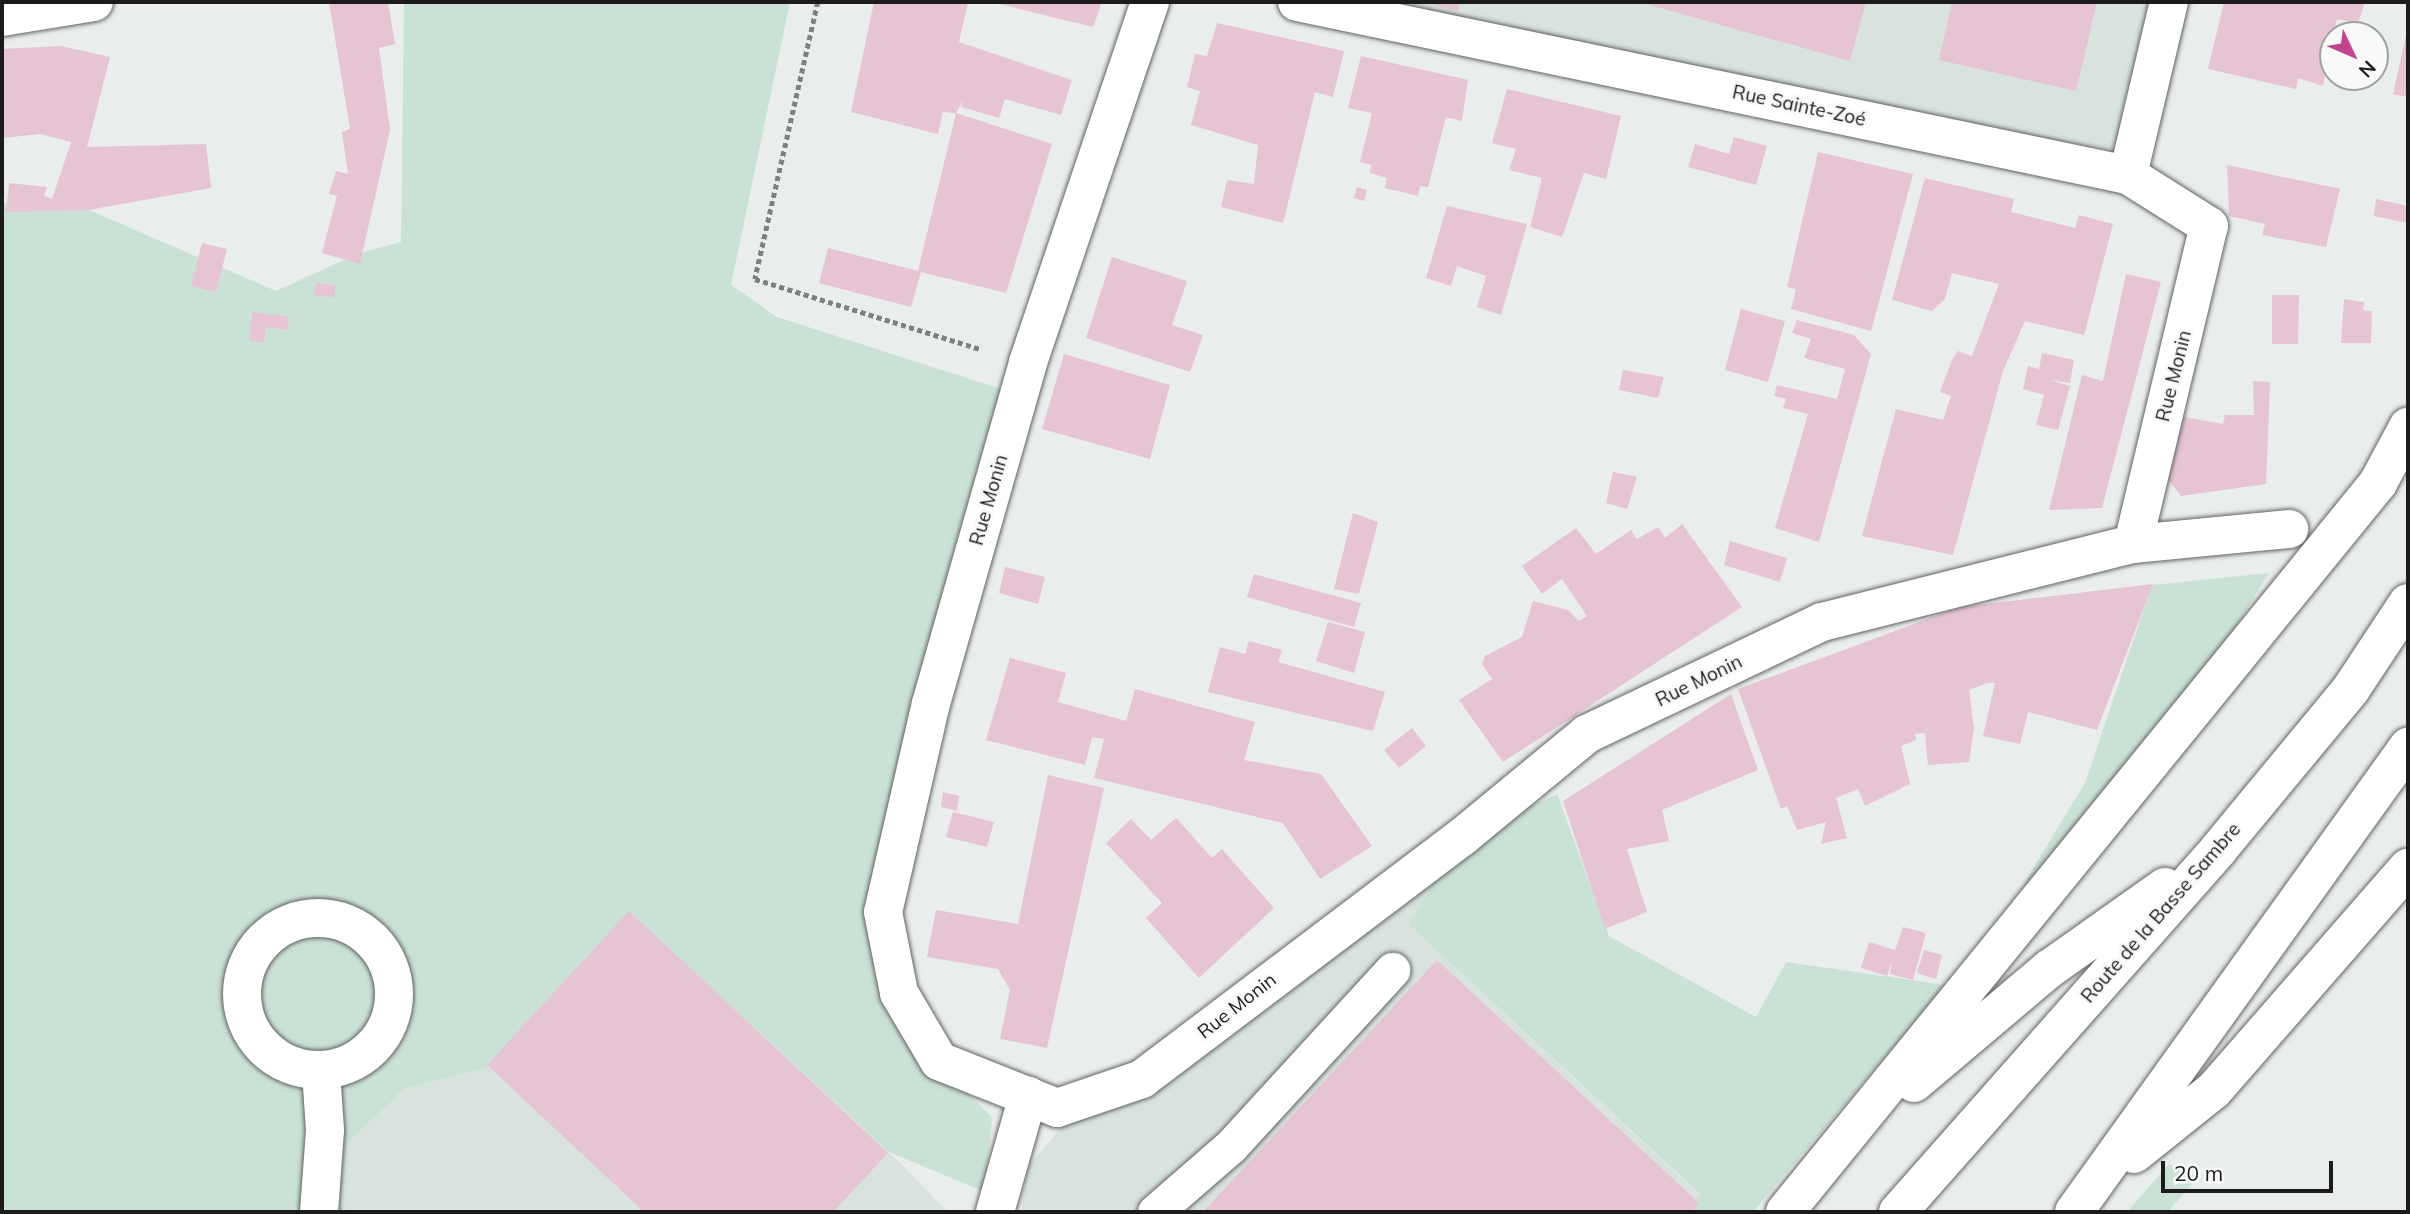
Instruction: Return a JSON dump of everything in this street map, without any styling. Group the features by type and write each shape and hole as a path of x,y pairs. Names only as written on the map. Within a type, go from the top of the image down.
{"main road":[{"path":"2,17 94,2"},
{"name":"Rue Monin","path":"1150,2 1028,363 931,703 883,912 899,993 939,1061 1057,1108 1142,1079 1462,837 1587,734 1822,622 2133,544 2210,226 2128,175"},
{"name":"Rue Sainte-Zoé","path":"1297,2 2128,175"},
{"path":"2128,175 2169,2"},
{"path":"1785,1212 2378,483 2408,427"},
{"path":"2133,544 2289,529"},
{"name":"Route de la Basse Sambre","path":"1898,1212 2218,849 2351,689 2408,603"},
{"path":"2085,1198 2408,747"},
{"path":"1846,1140 2049,969 2218,849"},
{"path":"2085,1198 2214,1090 2408,868"},
{"path":"319,1212 325,1130 321,1071"},
{"path":"995,1212 1028,1096"}],"lane":[{"path":"1155,1212 1231,1146 1392,970"}],"path":[{"path":"818,2 755,279 1028,363"}],"shaded area":[{"path":"1316,2 2151,2 2115,151"},
{"path":"1462,837 1408,924 1701,1196 1685,1212 1022,1212 1025,1170 1090,1094"},
{"path":"631,914 889,1152 948,1212 342,1212 347,1144 404,1089 488,1068"}],"green space":[{"path":"790,2 731,285 777,317 1001,389 883,912 893,1021 992,1117 985,1192 889,1152 631,914 488,1068 404,1089 347,1144 342,1212 2,1212 2,203 89,210 276,291 357,254 401,242 404,4"},
{"path":"2269,573 2215,660 2032,891 2024,883 2085,783 2152,585"},
{"path":"1557,794 1609,936 1756,1017 1786,962 1946,985 1753,1212 1685,1212 1701,1195 1408,924 1462,837"},
{"path":"2169,1164 2198,1177 2168,1212 2127,1212"}],"building":[{"path":"329,2 388,2 395,44 379,48 390,130 360,264 322,253 337,196 329,194 336,171 348,174 342,132 350,129"},
{"path":"874,2 968,2 959,42 1072,80 1061,115 1005,99 999,118 961,107 964,99 956,113 943,112 938,134 851,112"},
{"path":"991,2 1102,2 1093,27"},
{"path":"1421,2 1460,2 1458,11"},
{"path":"1639,2 1866,2 1850,61"},
{"path":"1952,2 2097,2 2076,91 1939,60"},
{"path":"2224,2 2365,2 2359,21 2319,21 2319,85 2298,78 2296,89 2208,69"},
{"path":"1217,23 1344,51 1333,97 1315,92 1283,223 1221,207 1227,180 1254,184 1258,145 1191,125 1200,91 1187,87 1195,54 1207,56"},
{"path":"2408,32 2408,97 2393,94"},
{"path":"61,46 110,57 87,147 206,144 211,188 88,210 6,212 9,183 47,187 44,196 52,199 71,142 40,134 2,138 2,49"},
{"path":"1361,56 1468,80 1462,121 1446,117 1428,187 1420,186 1418,196 1385,188 1387,178 1370,173 1371,165 1360,162 1372,113 1348,108"},
{"path":"1507,89 1621,116 1606,179 1584,173 1562,237 1530,227 1542,178 1509,170 1516,149 1492,143"},
{"path":"956,113 1052,144 1006,293 921,272 911,307 819,283 828,248 918,271"},
{"path":"1734,137 1767,146 1756,185 1688,167 1695,144 1729,154"},
{"path":"1818,152 1913,174 1871,331 1791,309 1796,289 1787,287"},
{"path":"2227,165 2340,189 2326,247 2262,235 2265,224 2229,216"},
{"path":"1925,178 2014,199 2011,212 2075,228 2079,215 2113,224 2084,335 2025,321 2003,371 1953,555 1862,536 1896,409 1943,420 1951,396 1940,392 1952,360 1958,351 1972,356 1999,284 1952,273 1945,299 1932,311 1892,300"},
{"path":"1357,187 1367,190 1364,201 1354,198"},
{"path":"2376,199 2408,206 2408,223 2374,216"},
{"path":"1447,206 1527,224 1501,315 1477,307 1486,276 1457,266 1451,286 1426,278"},
{"path":"202,243 227,249 216,292 191,286"},
{"path":"1112,257 1187,281 1172,325 1203,335 1190,372 1086,338"},
{"path":"2126,274 2161,282 2102,508 2049,510 2082,375 2103,381"},
{"path":"316,282 336,286 334,297 314,296"},
{"path":"2272,295 2299,295 2298,344 2272,344"},
{"path":"2344,299 2364,302 2363,310 2372,311 2371,343 2341,343"},
{"path":"1741,309 1785,321 1768,382 1725,370"},
{"path":"252,312 289,317 287,330 266,327 264,343 249,340"},
{"path":"1797,320 1854,335 1871,354 1819,542 1775,528 1808,414 1783,408 1786,399 1774,396 1777,385 1837,399 1845,369 1804,358 1811,339 1792,333"},
{"path":"2042,353 2074,360 2070,383 2050,380 2070,386 2058,430 2036,425 2044,395 2023,389 2028,366 2039,369"},
{"path":"1064,354 1170,385 1150,459 1042,429"},
{"path":"1623,370 1664,377 1658,398 1619,390"},
{"path":"2253,381 2270,382 2266,484 2181,496 2168,479 2184,417 2223,424 2225,415 2254,415"},
{"path":"1613,472 1637,477 1627,509 1606,503"},
{"path":"1353,513 1378,522 1359,594 1334,589"},
{"path":"1682,524 1742,607 1503,762 1459,700 1492,679 1482,664 1485,656 1522,637 1533,601 1568,610 1579,621 1587,616 1562,579 1542,594 1522,566 1576,528 1596,554 1631,530 1637,539 1658,527 1665,538"},
{"path":"1730,541 1787,558 1780,582 1724,565"},
{"path":"1005,567 1045,577 1038,604 999,593"},
{"path":"1254,574 1361,603 1354,627 1247,597"},
{"path":"2153,584 2097,730 2028,712 2020,744 1983,736 1995,683 1987,683 1969,690 1974,728 1969,762 1928,765 1925,733 1915,734 1916,740 1901,746 1910,784 1865,806 1858,789 1836,798 1847,838 1821,844 1826,822 1797,830 1787,806 1781,809 1738,689 1960,607"},
{"path":"1328,622 1365,632 1354,673 1316,661"},
{"path":"1249,641 1282,650 1278,662 1385,692 1373,731 1208,692 1220,647 1245,654"},
{"path":"1010,658 1066,673 1058,702 1126,721 1135,689 1255,722 1244,760 1321,774 1372,846 1320,879 1283,823 1094,778 1104,739 1092,737 1085,765 986,740"},
{"path":"1731,694 1758,770 1662,810 1669,841 1627,849 1647,912 1605,929 1563,801"},
{"path":"1412,728 1426,746 1399,768 1384,750"},
{"path":"1048,775 1104,788 1047,1048 1000,1039 1010,990 998,969 927,957 936,910 1018,924"},
{"path":"943,792 959,796 957,811 941,807"},
{"path":"953,812 994,822 987,847 946,837"},
{"path":"1176,818 1212,858 1222,849 1274,908 1199,978 1146,918 1162,903 1106,843 1131,819 1151,840"},
{"path":"629,911 888,1153 833,1212 644,1212 487,1065"},
{"path":"1903,927 1926,933 1913,980 1890,974 1892,961 1887,976 1861,968 1869,942 1895,950"},
{"path":"1924,950 1942,955 1936,979 1917,973"},
{"path":"1437,960 1699,1203 1691,1212 1203,1212"}]}
